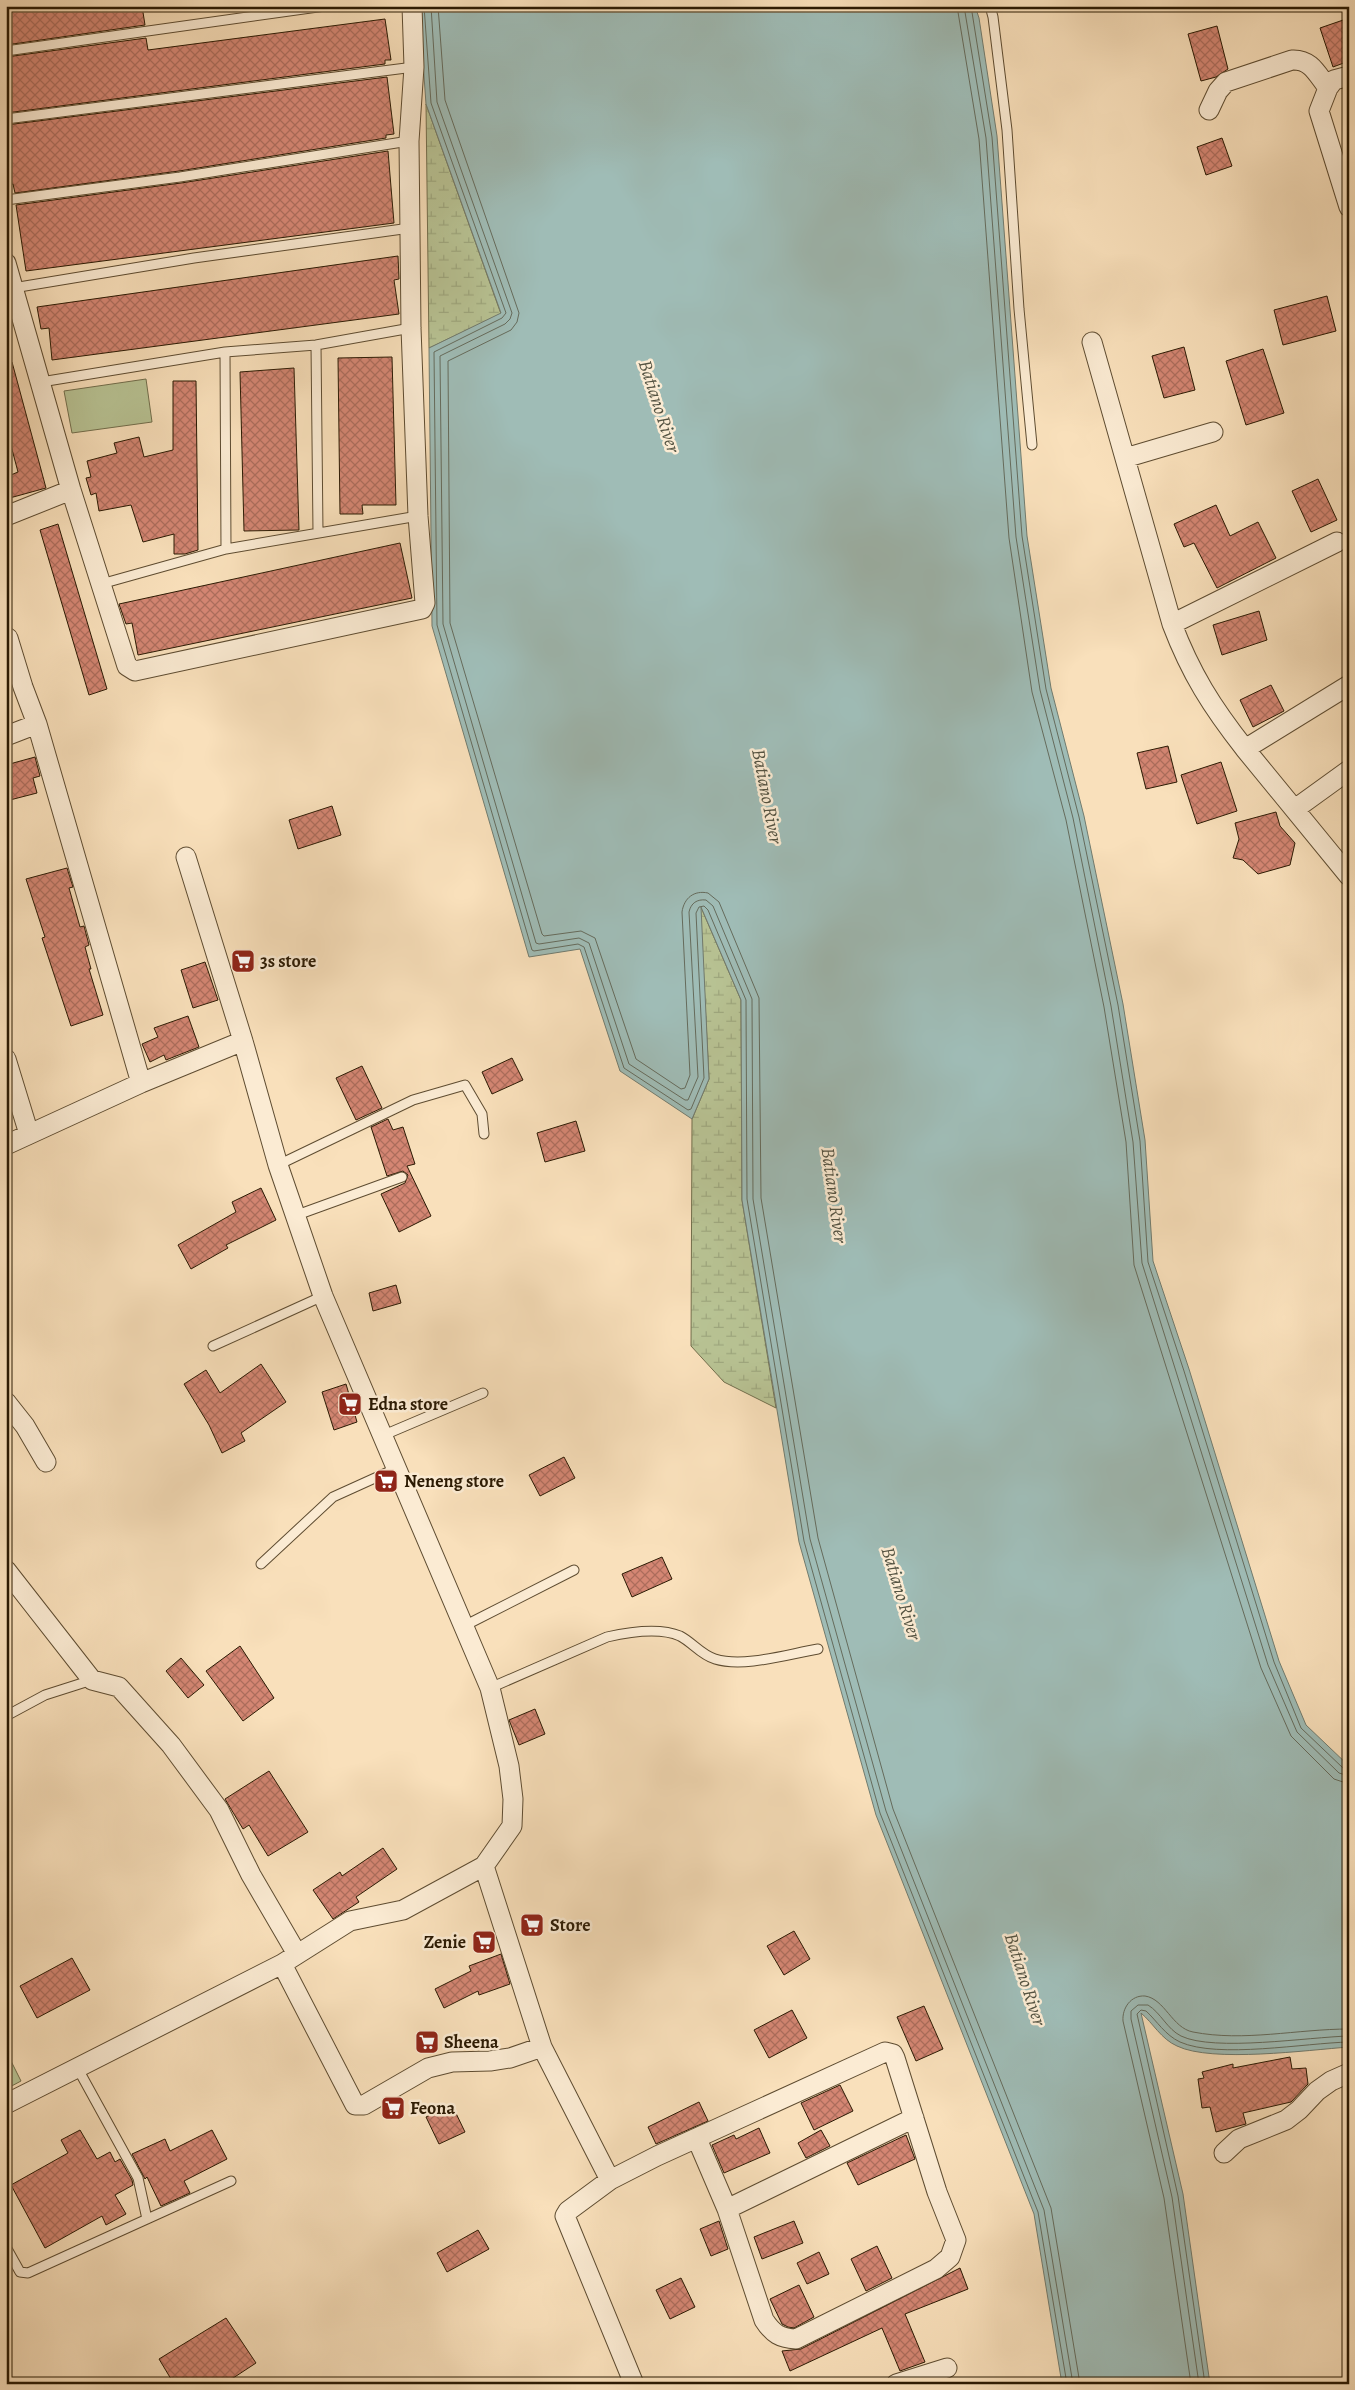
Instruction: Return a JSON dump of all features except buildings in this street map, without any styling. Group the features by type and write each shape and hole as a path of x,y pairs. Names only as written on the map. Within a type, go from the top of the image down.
{"street":[{"path":"6,263 71,490 122,657 127,666 135,671 422,609 425,603 418,516 411,328 409,141 414,67 412,6"},
{"path":"1209,110 1218,91 1226,82 1292,60 1302,60 1310,64 1328,88"},
{"path":"1349,76 1334,80 1328,88 1319,111 1349,207"},
{"path":"1092,342 1172,624 1183,654 1213,708 1349,876"},
{"path":"1125,458 1213,432"},
{"path":"6,516 71,490"},
{"path":"1172,624 1337,542"},
{"path":"8,638 23,687 38,724 141,1083"},
{"path":"1245,749 1349,685"},
{"path":"6,736 38,724"},
{"path":"1295,809 1349,770"},
{"path":"6,2104 78,2069 290,1959 350,1921 403,1910 484,1866 512,1826 513,1800 509,1766 490,1688 384,1435 323,1296 297,1215 278,1164 186,857"},
{"path":"6,1145 141,1083 243,1042"},
{"path":"6,1059 28,1134"},
{"path":"6,1402 25,1426 46,1462"},
{"path":"6,1570 92,1680 119,1687 176,1752 218,1810 251,1875 355,2105 364,2106 428,2068 452,2062 490,2061 510,2058 542,2048"},
{"path":"484,1866 542,2048 610,2180"},
{"path":"634,2384 566,2216 568,2210 610,2180 657,2156 885,2052 893,2054 895,2058 937,2192 956,2240 950,2257 936,2269 796,2340 783,2338 773,2333 764,2320 727,2208 697,2139"},
{"path":"1224,2153 1239,2139 1286,2120 1317,2092 1332,2081 1349,2073"},
{"path":"727,2208 914,2118"},
{"path":"896,2384 947,2368"}],"lane":[{"path":"6,51 325,6"},
{"path":"990,6 1007,130 1019,309 1032,445"},
{"path":"6,120 414,67"},
{"path":"6,200 180,177 409,141"},
{"path":"13,288 194,258 410,228"},
{"path":"41,382 225,352 316,344 411,328"},
{"path":"316,344 318,532"},
{"path":"225,352 226,549"},
{"path":"101,584 226,549 418,516"},
{"path":"278,1164 412,1100 465,1085 482,1114 484,1134"},
{"path":"297,1215 402,1177"},
{"path":"213,1346 323,1296"},
{"path":"384,1435 483,1393"},
{"path":"261,1564 333,1497 397,1468"},
{"path":"464,1626 574,1570"},
{"path":"490,1688 607,1637 628,1633 668,1632 681,1637 715,1659 740,1662 818,1649"},
{"path":"6,1716 45,1695 92,1680"},
{"path":"78,2069 138,2178 147,2219"},
{"path":"6,2247 20,2272 28,2274 231,2181"}],"green space":[{"path":"426,104 501,314 429,348"},
{"path":"146,379 152,422 72,433 64,391"},
{"path":"700,905 741,1000 742,1200 776,1408 724,1382 691,1346 692,1119 709,1079"},
{"path":"6,2051 21,2081 6,2089"}],"water":[{"name":"Batiano River","path":"419,6 975,6 979,18 997,136 1027,536 1051,688 1084,816 1123,1004 1145,1140 1153,1261 1189,1369 1279,1661 1306,1725 1349,1766 1349,2047 1236,2055 1193,2051 1171,2043 1141,2013 1183,2194 1210,2384 1062,2384 1034,2214 876,1815 799,1542 742,1200 741,1000 701,907 709,1079 692,1119 620,1071 580,949 529,957 432,626 429,348 501,313 426,104"}],"place":[{"name":"3s store","path":"243,961"},
{"name":"Edna store","path":"350,1404"},
{"name":"Neneng store","path":"386,1481"},
{"name":"Store","path":"532,1925"},
{"name":"Zenie","path":"484,1942"},
{"name":"Sheena","path":"427,2042"},
{"name":"Feona","path":"393,2108"}]}
